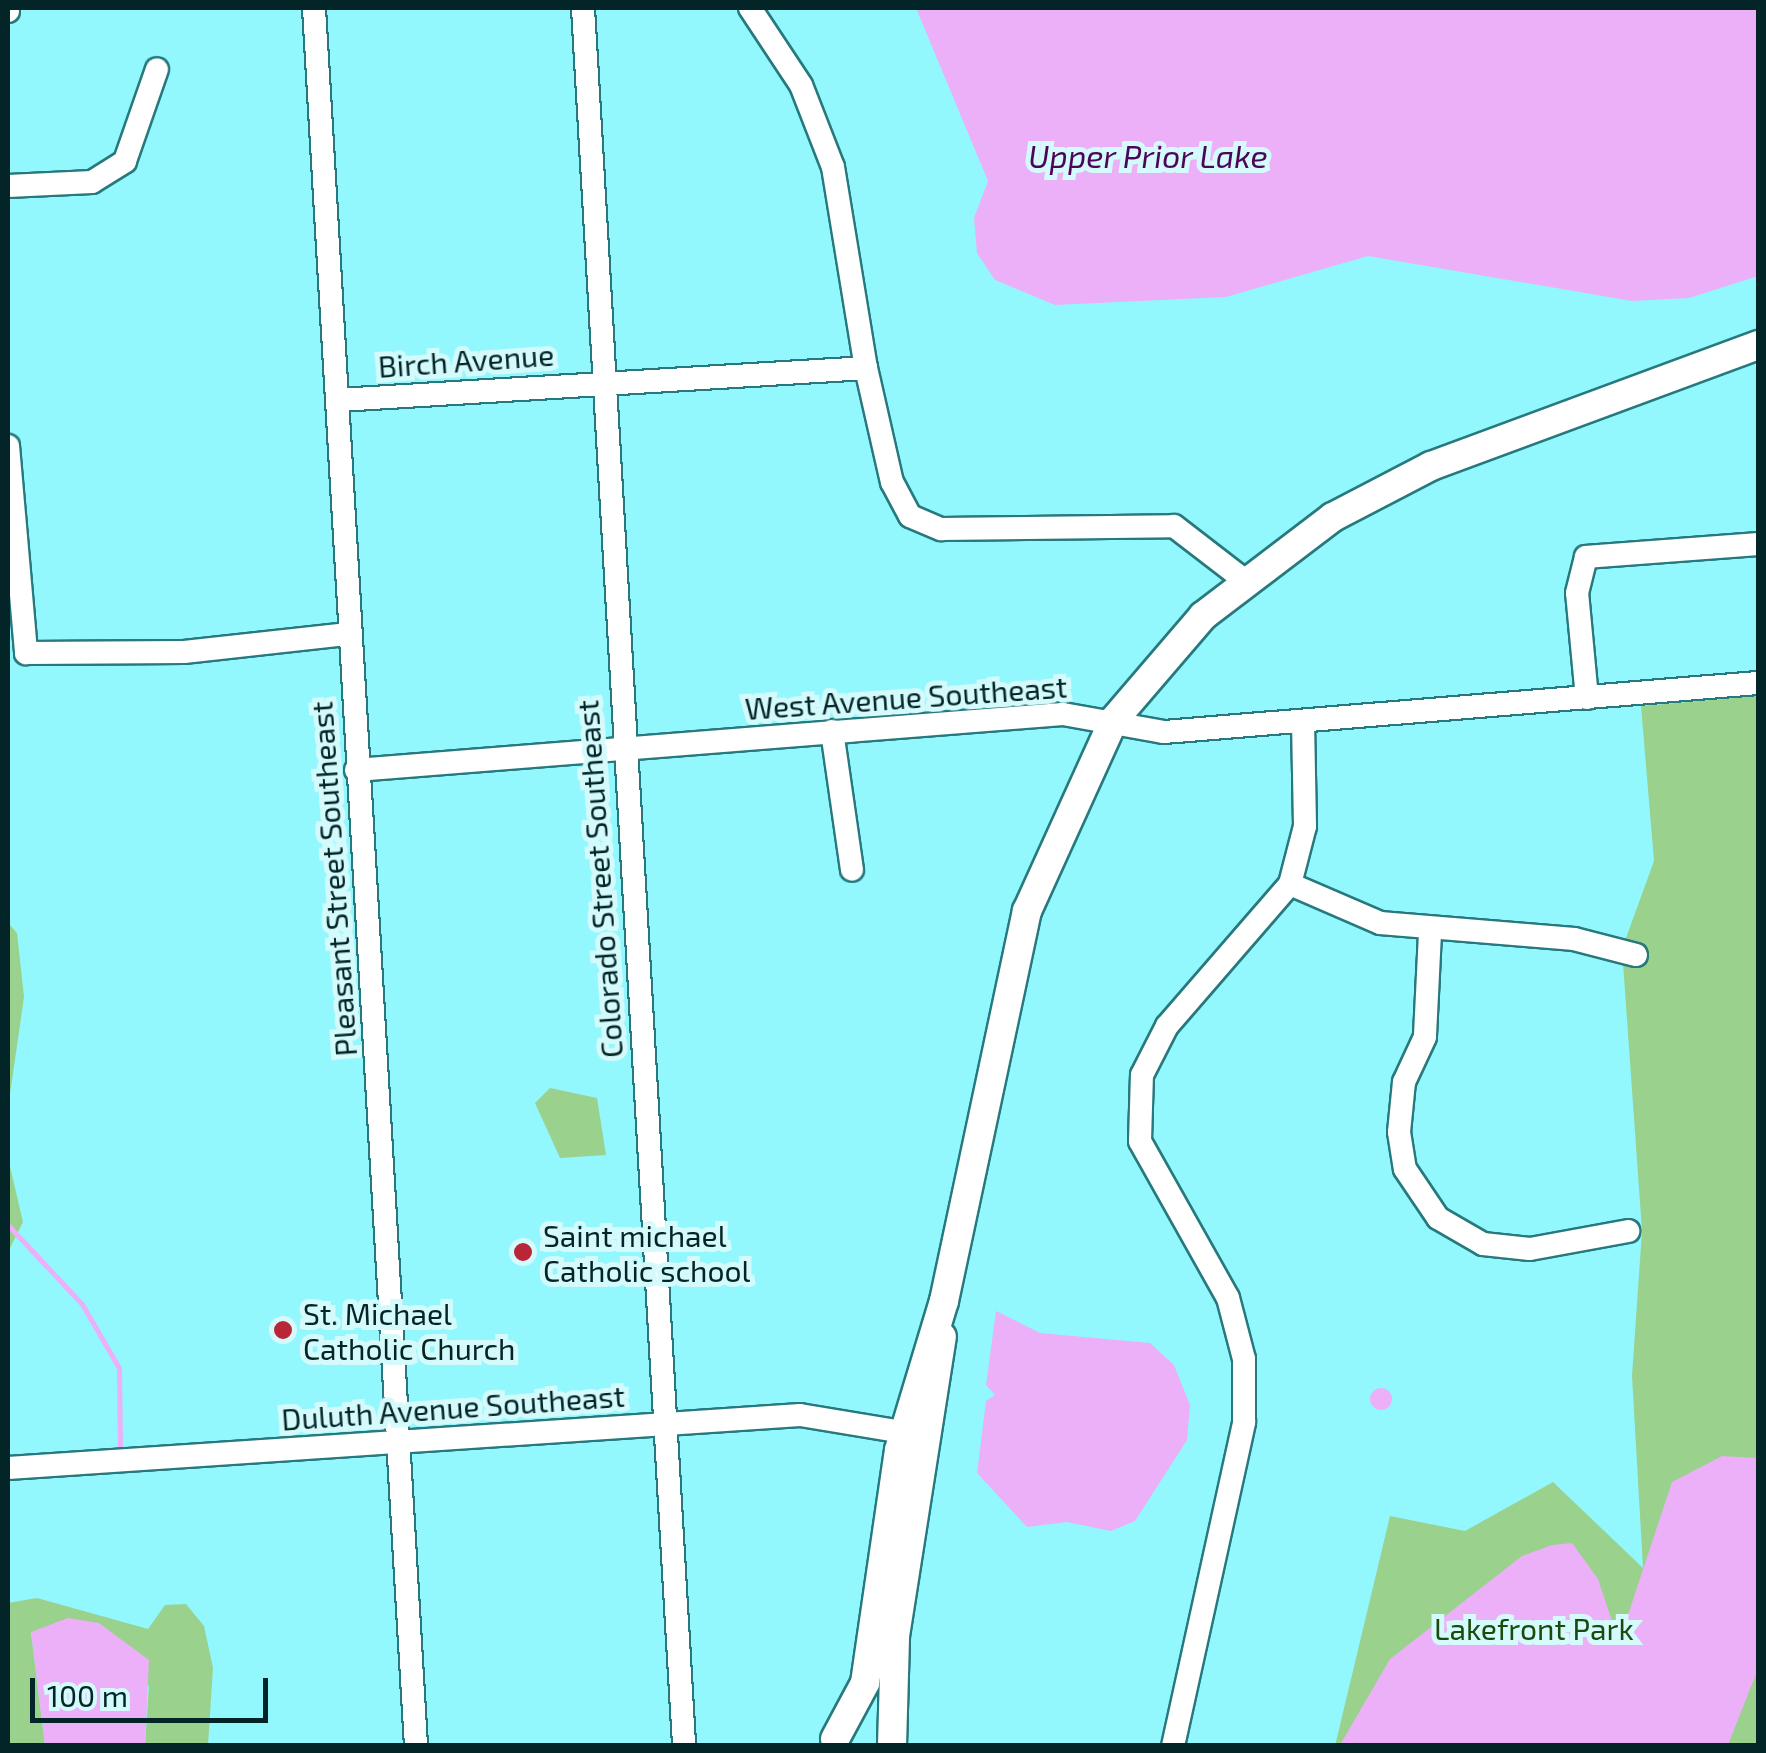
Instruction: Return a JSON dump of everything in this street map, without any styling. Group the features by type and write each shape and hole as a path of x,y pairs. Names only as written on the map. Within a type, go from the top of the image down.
{"main road":[{"path":"905,1578 944,1300 1027,911 1113,722 1244,580 1332,517 1431,466 1758,345"},
{"path":"831,1742 865,1684 903,1432 944,1300"},
{"path":"892,1746 919,1446 903,1432"},
{"path":"831,1742 864,1736 882,1746"}],"street":[{"name":"Pleasant Street Southeast","path":"314,8 339,400 346,634 416,1746"},
{"name":"Colorado Street Southeast","path":"583,8 598,380 684,1746"},
{"path":"750,8 801,85 833,168 866,368 892,482 910,516 942,529 1174,526 1244,580"},
{"path":"8,186 92,182 124,161 157,69"},
{"name":"Birch Avenue","path":"339,400 598,380 866,368"},
{"path":"8,446 26,653 184,652 346,634"},
{"path":"1587,698 1577,593 1586,557 1758,544"},
{"name":"West Avenue Southeast","path":"356,770 1063,714 1164,732 1758,683"},
{"path":"1174,1746 1244,1422 1244,1359 1228,1298 1140,1141 1142,1075 1167,1026 1290,884 1305,826 1303,723"},
{"path":"832,731 852,870"},
{"path":"1290,884 1332,908 1430,933 1574,939 1636,955"},
{"path":"1430,933 1425,1037 1404,1082 1399,1132 1406,1169 1438,1218 1483,1244 1530,1248 1628,1230"},
{"name":"Duluth Avenue Southeast","path":"8,1468 663,1421 800,1415 903,1432"}],"green space":[{"name":"Lakefront Park","path":"1758,696 1758,1745 1335,1746 1390,1516 1465,1531 1553,1482 1643,1568 1632,1376 1642,1231 1622,949 1654,861 1641,706"},
{"path":"8,923 17,933 24,997 8,1108"},
{"path":"550,1088 597,1098 606,1155 560,1158 535,1103"},
{"path":"8,1158 23,1222 8,1252"},
{"path":"37,1598 148,1629 165,1605 186,1604 204,1626 213,1668 208,1745 145,1745 149,1686 31,1632 45,1745 8,1746 8,1603"}],"water":[{"name":"Upper Prior Lake","path":"916,8 1758,8 1758,276 1689,298 1632,301 1368,256 1226,297 1055,305 995,280 977,253 974,218 988,181"},
{"path":"996,1311 1040,1333 1150,1343 1174,1365 1190,1405 1187,1440 1135,1521 1111,1531 1067,1522 1027,1527 977,1473 986,1401 995,1395 986,1385"},
{"path":"1377,1388 1385,1388 1392,1399 1385,1410 1377,1410 1370,1403 1370,1395"},
{"path":"1722,1456 1758,1458 1758,1669 1728,1745 1340,1745 1390,1659 1522,1556 1552,1545 1572,1543 1598,1579 1619,1642 1672,1482"},
{"path":"68,1618 99,1623 149,1660 145,1745 45,1745 31,1632"}],"waterway":[{"path":"8,1225 82,1304 119,1368 120,1446"}],"place":[{"name":"Saint michael Catholic school","path":"523,1252"},
{"name":"St. Michael Catholic Church","path":"283,1330"}]}
